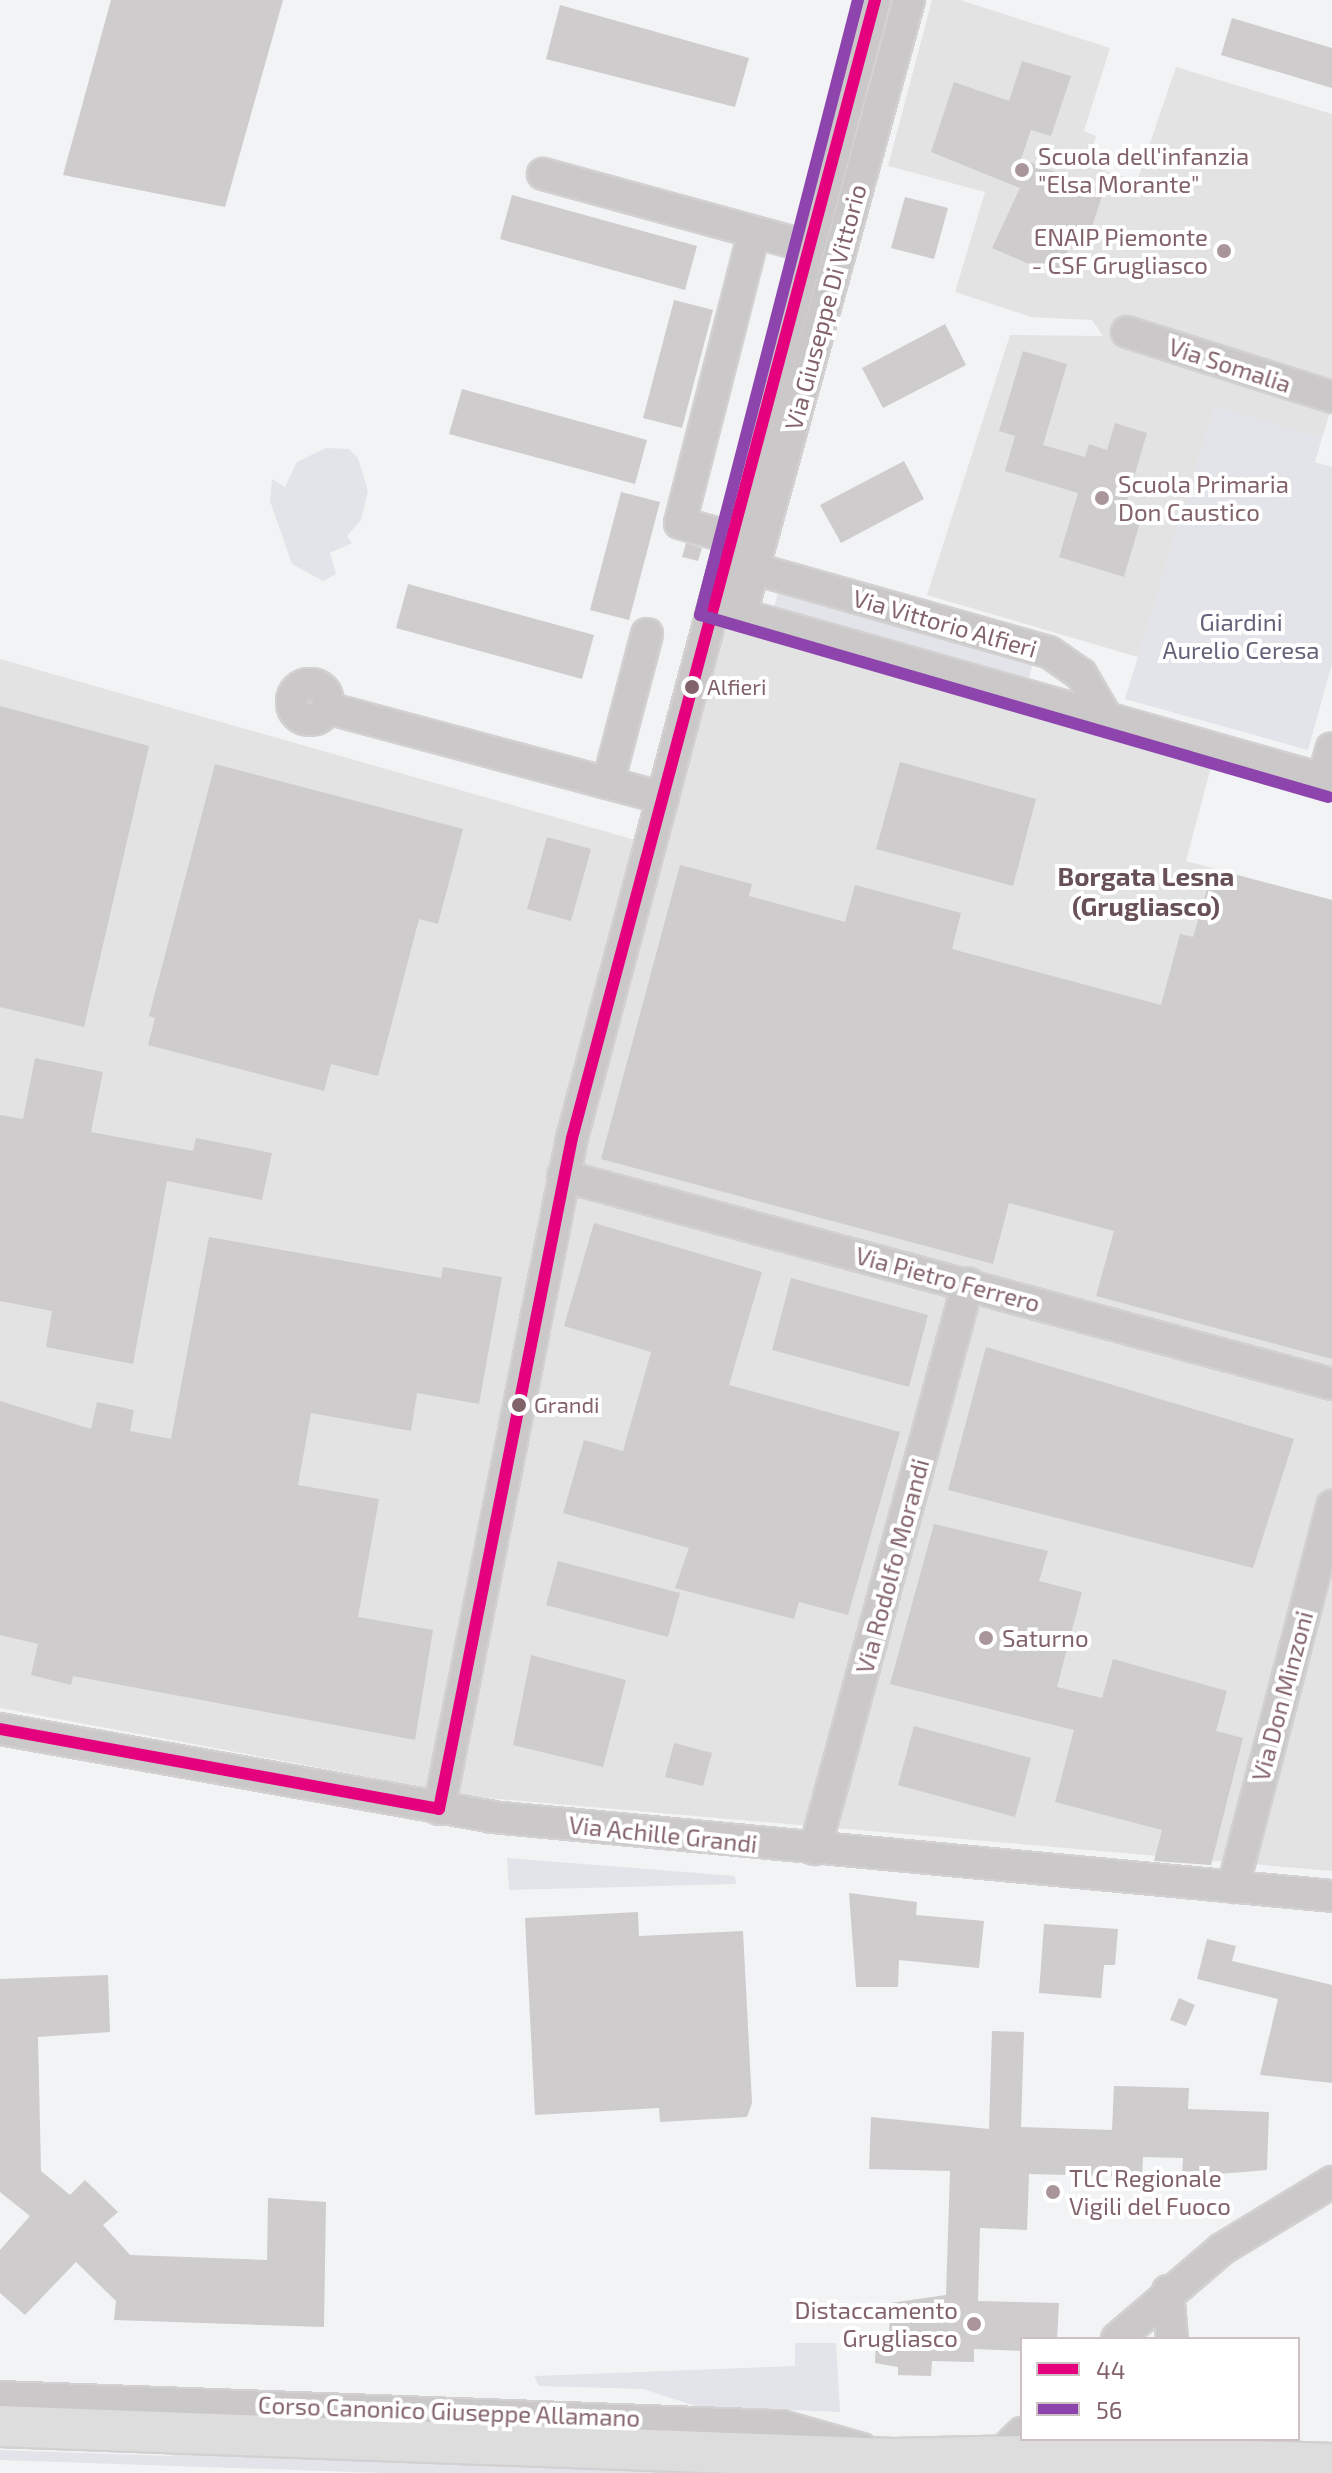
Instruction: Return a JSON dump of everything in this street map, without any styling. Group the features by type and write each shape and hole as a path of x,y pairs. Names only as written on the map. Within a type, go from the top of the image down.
{"main road":[{"name":"Corso Canonico Giuseppe Allamano","path":"0,2426 893,2459 1182,2449 1332,2464"}],"street":[{"name":"Via Giuseppe Di Vittorio","path":"728,610 729,537 875,0"},
{"name":"Via Giuseppe Di Vittorio","path":"439,1809 563,1176 663,798 728,610 755,569 909,0"},
{"path":"543,174 807,246"},
{"path":"729,537 680,523 754,232"},
{"name":"Via Somalia","path":"1127,332 1332,397"},
{"path":"770,385 801,394"},
{"name":"Via Vittorio Alfieri","path":"755,569 1049,652 1081,674 1106,717"},
{"name":"Via Vittorio Alfieri","path":"728,610 1328,780"},
{"path":"608,783 647,634"},
{"path":"327,708 663,798"},
{"path":"1328,780 1332,748"},
{"name":"Via Pietro Ferrero","path":"563,1176 968,1283 1332,1384"},
{"name":"Via Rodolfo Morandi","path":"815,1849 968,1283"},
{"name":"Via Don Minzoni","path":"1233,1887 1332,1506"},
{"name":"Via Achille Grandi","path":"0,1729 439,1809 815,1849 1332,1896"},
{"path":"1119,2337 1168,2291 1332,2182"},
{"path":"1168,2291 1172,2337"},
{"name":"Corso Canonico Giuseppe Allamano","path":"0,2397 781,2426 893,2459"},
{"path":"0,2405 188,2416 269,2436"}],"shaded area":[{"path":"932,0 960,0 1110,48 1084,131 1096,136 1088,165 1137,181 1176,67 1332,114 1332,406 1322,438 1215,407 1138,657 927,595 1010,335 1103,336 1092,320 1031,317 955,292 985,192 888,166"},
{"path":"715,614 1214,756 1186,861 1332,900 1332,1871 476,1797 0,1708 0,659 653,845"}],"green space":[{"name":"Giardini Aurelio Ceresa","path":"1215,406 1322,438 1315,462 1332,467 1332,664 1308,750 1125,699"},
{"path":"326,448 349,449 358,458 368,491 361,520 347,536 352,543 330,553 336,574 323,581 292,564 270,501 272,479 285,487 297,462"},
{"path":"780,585 1035,656 1029,678 774,607"},
{"path":"507,1858 735,1876 736,1884 509,1890"},
{"path":"795,2343 836,2343 840,2412 696,2406 643,2389 539,2386 534,2376 795,2366"},
{"path":"217,2446 846,2473 383,2473 0,2460 0,2450 170,2456"}],"building":[{"path":"111,0 283,0 225,207 63,175"},
{"path":"560,5 749,58 735,107 546,59"},
{"path":"1232,18 1332,48 1332,88 1221,55"},
{"name":"Scuola dell'infanzia \"Elsa Morante\"","path":"1022,61 1071,76 1051,136 1031,130 1021,159 1104,190 1091,230 1076,226 1059,277 992,248 1020,188 931,152 954,82 1009,101"},
{"path":"512,195 697,246 685,290 500,239"},
{"path":"905,197 948,208 934,259 891,248"},
{"path":"674,300 713,310 682,428 643,418"},
{"path":"945,324 966,365 883,408 862,368"},
{"name":"Scuola Primaria Don Caustico","path":"1023,351 1067,364 1043,445 1085,457 1089,444 1107,450 1115,423 1147,433 1126,504 1144,509 1124,577 1059,557 1078,493 1005,471 1015,436 999,431"},
{"path":"462,389 647,440 635,484 449,434"},
{"path":"904,461 924,499 841,543 820,505"},
{"path":"621,492 660,502 629,620 590,610"},
{"path":"686,543 702,548 698,561 682,557"},
{"path":"408,584 594,635 582,679 396,628"},
{"path":"0,706 149,746 84,1027 0,1007"},
{"path":"900,762 1036,799 1013,886 876,849"},
{"path":"215,764 463,829 438,924 419,919 378,1076 331,1064 324,1091 148,1045 155,1018 149,1016"},
{"path":"547,837 591,849 571,921 527,909"},
{"path":"680,865 752,884 749,896 845,922 855,885 961,913 952,949 1161,1005 1180,934 1193,937 1213,869 1332,900 1332,1359 1096,1296 1114,1231 1009,1203 993,1264 601,1159"},
{"path":"35,1058 103,1072 91,1132 193,1151 196,1138 272,1153 262,1200 167,1181 133,1364 46,1347 52,1311 0,1301 0,1115 23,1119"},
{"path":"594,1223 762,1272 729,1385 900,1432 848,1615 799,1602 794,1619 675,1588 689,1548 563,1513 584,1440 623,1451 651,1352 564,1326"},
{"path":"209,1237 441,1278 443,1267 502,1277 479,1404 417,1393 411,1431 311,1413 298,1485 379,1499 358,1617 433,1630 415,1740 73,1676 71,1685 31,1675 38,1644 0,1635 0,1401 91,1429 97,1402 134,1410 130,1431 171,1439"},
{"path":"791,1278 928,1315 909,1387 772,1350"},
{"path":"986,1347 1294,1439 1253,1568 948,1490"},
{"path":"934,1524 1048,1551 1039,1581 1082,1592 1057,1687 1102,1698 1113,1659 1227,1691 1216,1731 1243,1738 1211,1865 1154,1861 1162,1830 1055,1802 1074,1730 890,1684"},
{"path":"558,1561 680,1593 668,1637 546,1605"},
{"path":"531,1655 626,1680 603,1767 513,1745"},
{"path":"914,1726 1031,1758 1015,1817 898,1785"},
{"path":"674,1743 712,1753 703,1786 665,1777"},
{"path":"849,1893 917,1902 916,1915 984,1921 979,1968 899,1960 898,1987 856,1987"},
{"path":"638,1912 639,1936 743,1931 752,2103 747,2117 660,2122 659,2108 535,2115 525,1918"},
{"path":"1044,1924 1118,1929 1115,1965 1104,1965 1101,1998 1039,1993"},
{"path":"1207,1939 1236,1946 1232,1961 1332,1985 1332,2083 1260,2075 1278,1999 1197,1979"},
{"path":"108,1975 110,2032 38,2037 41,2171 70,2195 85,2180 118,2212 103,2225 130,2255 267,2260 268,2198 326,2202 324,2327 114,2320 116,2301 76,2262 25,2315 0,2293 0,2250 30,2216 0,2192 0,1979"},
{"path":"1179,1998 1195,2005 1186,2026 1170,2020"},
{"path":"992,2031 1024,2032 1021,2127 1112,2130 1114,2086 1189,2088 1188,2109 1269,2112 1267,2170 1182,2177 1183,2158 1143,2157 1142,2177 1029,2174 1027,2230 980,2228 978,2301 1059,2303 1057,2337 1020,2337 1020,2351 974,2349 974,2362 932,2361 931,2376 898,2375 898,2367 875,2363 876,2336 889,2336 890,2303 946,2295 950,2171 869,2169 871,2117 989,2129"}],"transit line":[{"name":"56","path":"858,0 700,615 1328,797"},
{"name":"44","path":"439,1809 572,1138 875,0"},
{"name":"44","path":"0,1729 439,1809"}],"place":[{"name":"Scuola dell'infanzia \"Elsa Morante\"","path":"1022,170"},
{"name":"ENAIP Piemonte - CSF Grugliasco","path":"1224,251"},
{"name":"Scuola Primaria Don Caustico","path":"1102,498"},
{"name":"Alfieri","path":"692,687"},
{"name":"Grandi","path":"519,1405"},
{"name":"Saturno","path":"986,1638"},
{"name":"TLC Regionale Vigili del Fuoco","path":"1053,2192"},
{"name":"Distaccamento Grugliasco","path":"974,2324"}],"district":[{"name":"Borgata Lesna (Grugliasco)","path":"1146,891"}]}
